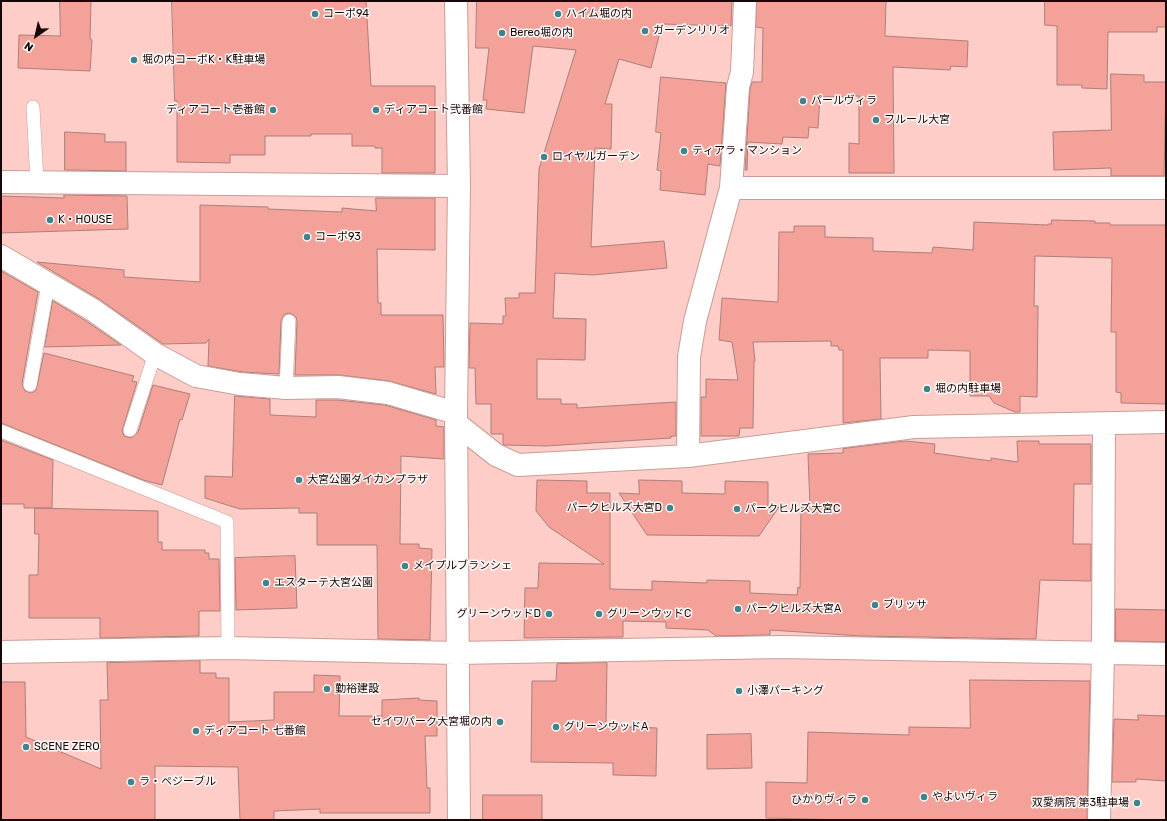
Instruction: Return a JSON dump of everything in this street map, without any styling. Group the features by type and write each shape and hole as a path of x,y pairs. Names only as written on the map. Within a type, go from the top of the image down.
{"street":[{"path":"456,1 459,186 457,418 459,820"},
{"path":"688,456 689,357 695,321 731,188 738,87 742,72 745,1"},
{"path":"1,182 459,186"},
{"path":"731,188 1166,188"},
{"path":"1,256 93,310 155,354 196,376 240,384 286,388 338,387 388,393 457,418 496,455 518,465 688,456 914,427 1166,422"},
{"path":"1099,820 1103,653 1104,424"},
{"path":"1,652 228,648 457,653 782,647 1166,654"}],"lane":[{"path":"33,107 37,182"},
{"path":"30,385 48,284"},
{"path":"286,388 289,320"},
{"path":"130,430 155,354"},
{"path":"1,431 227,522 228,648"}],"building":[{"path":"60,1 91,1 90,39 92,40 90,71 18,68 19,35 60,36"},
{"path":"172,1 366,1 371,86 435,86 435,173 382,173 382,148 375,148 375,146 352,146 352,134 265,136 265,155 230,155 230,163 177,162 177,101 175,101"},
{"path":"477,1 732,1 731,26 662,24 651,68 619,59 605,104 612,104 611,149 595,148 591,247 664,241 667,268 593,275 555,273 553,318 586,319 585,360 537,359 537,399 561,399 561,404 577,404 577,408 676,402 676,436 671,436 671,438 546,446 504,445 503,434 491,434 491,404 476,404 475,368 469,368 470,323 503,324 503,316 506,316 505,298 519,298 519,293 535,293 539,169 576,50 533,46 524,113 486,109 487,100 483,100 489,48 476,48"},
{"path":"757,1 886,1 885,36 968,41 967,67 951,66 950,70 893,67 894,173 849,173 849,143 859,144 859,96 820,97 818,128 809,127 808,138 783,137 782,144 748,142 747,170 745,170 750,89 752,82 762,82 763,28 756,27"},
{"path":"1045,1 1166,1 1166,27 1157,27 1157,32 1108,32 1107,89 1082,88 1082,85 1057,85 1057,26 1045,25"},
{"path":"1111,74 1144,75 1144,82 1166,82 1164,176 1111,176 1111,168 1054,170 1053,132 1111,130"},
{"name":"ティアラ・マンション","path":"661,77 726,83 720,166 708,164 705,195 660,190 661,171 657,170 661,133 656,132"},
{"path":"65,132 105,134 105,142 126,142 126,171 65,170"},
{"path":"64,195 127,196 128,229 1,233 1,196 64,198"},
{"path":"376,198 435,198 435,250 377,249 378,303 381,303 381,315 443,315 444,367 435,367 436,394 389,381 339,375 295,375 297,321 296,317 290,313 285,314 281,321 279,374 242,372 208,366 209,339 206,343 163,344 99,299 37,262 124,270 124,277 200,282 200,205 268,207 268,209 342,212 342,208 376,211"},
{"path":"1052,220 1095,221 1095,223 1110,223 1110,225 1166,225 1166,404 1121,403 1121,393 1116,392 1116,332 1111,332 1112,258 1035,256 1034,306 1038,306 1037,397 1020,396 1020,412 1015,412 994,403 989,396 970,396 970,351 928,350 928,358 880,358 881,419 843,423 843,350 839,350 838,346 831,346 831,341 753,342 755,361 753,428 740,428 739,436 701,436 701,397 706,397 706,379 738,380 732,342 719,340 722,298 778,302 779,232 794,232 794,226 825,226 825,237 873,238 873,251 932,253 933,247 973,250 974,222 1048,225 1051,224"},
{"path":"1,271 38,292 22,384 25,391 32,393 36,390 44,353 134,376 132,381 137,382 122,431 124,436 131,438 138,432 153,385 190,394 182,420 180,419 162,485 143,480 1,423"},
{"path":"53,301 86,321 121,345 45,347"},
{"path":"235,396 270,399 270,415 316,417 316,400 337,400 385,405 436,420 436,426 444,427 444,459 401,456 400,544 419,544 419,548 432,549 430,640 378,639 377,545 317,545 317,513 299,513 299,508 240,509 205,498 205,476 232,477"},
{"path":"1,440 53,460 52,508 24,508 24,504 1,504"},
{"path":"906,441 935,444 934,453 991,461 991,458 1018,462 1017,441 1039,441 1039,444 1091,444 1091,484 1074,484 1073,544 1091,544 1091,581 1040,580 1036,639 861,636 770,630 770,635 716,636 708,630 666,628 666,622 623,621 623,637 524,638 525,588 538,588 539,563 604,564 549,527 536,511 537,480 587,481 587,493 610,493 610,589 652,590 652,581 707,583 707,580 750,581 750,593 797,595 798,587 800,588 801,507 810,507 808,454 843,453 843,449"},
{"path":"639,480 682,481 682,493 725,494 725,481 768,482 768,507 779,507 759,536 647,535 619,493 639,494"},
{"path":"35,508 158,511 158,542 162,542 162,550 205,550 205,553 209,553 209,559 219,559 220,611 199,611 199,636 100,638 100,618 29,618 29,575 38,575 39,534 35,534"},
{"name":"エスターテ大宮公園","path":"295,556 297,608 236,610 235,558"},
{"path":"1116,609 1166,610 1166,642 1116,641"},
{"path":"200,661 200,673 216,673 216,678 229,678 229,722 274,720 274,692 314,692 314,675 340,676 339,716 382,716 382,700 419,698 419,700 437,701 437,736 425,736 427,788 430,788 430,813 320,813 320,809 274,811 274,820 240,820 238,767 155,766 155,820 1,820 1,682 25,682 26,737 101,769 100,700 108,700 107,663"},
{"path":"607,663 606,726 657,728 656,776 613,775 613,763 531,762 532,681 556,681 557,664"},
{"path":"970,680 1090,681 1087,820 848,820 766,818 766,782 807,783 808,732 909,735 909,727 970,728"},
{"path":"1138,715 1166,716 1166,781 1136,779 1136,782 1112,782 1114,719 1138,720"},
{"path":"751,734 752,768 707,769 707,735"},
{"path":"483,795 542,795 542,820 483,820"}],"place":[{"name":"コーポ94","path":"315,14"},
{"name":"ハイム堀の内","path":"558,14"},
{"name":"ガーデンリリオ","path":"645,31"},
{"name":"Bereo堀の内","path":"502,33"},
{"name":"堀の内コーポK・K駐車場","path":"134,60"},
{"name":"パールヴィラ","path":"803,101"},
{"name":"ディアコート壱番館","path":"273,110"},
{"name":"ディアコート弐番館","path":"376,110"},
{"name":"フルール大宮","path":"876,120"},
{"name":"ティアラ・マンション","path":"684,151"},
{"name":"ロイヤルガーデン","path":"544,157"},
{"name":"K・HOUSE","path":"50,220"},
{"name":"コーポ93","path":"307,237"},
{"name":"堀の内駐車場","path":"927,389"},
{"name":"大宮公園ダイカンプラザ","path":"299,480"},
{"name":"パークヒルズ大宮D","path":"670,508"},
{"name":"パークヒルズ大宮C","path":"737,509"},
{"name":"メイプルブランシェ","path":"405,566"},
{"name":"エスターテ大宮公園","path":"266,583"},
{"name":"ブリッサ","path":"875,605"},
{"name":"パークヒルズ大宮A","path":"738,609"},
{"name":"グリーンウッドD","path":"549,614"},
{"name":"グリーンウッドC","path":"599,614"},
{"name":"勤裕建設","path":"327,689"},
{"name":"小澤パーキング","path":"739,691"},
{"name":"セイワパーク大宮堀の内","path":"500,722"},
{"name":"グリーンウッドA","path":"556,727"},
{"name":"ディアコート 七番館","path":"196,731"},
{"name":"SCENE ZERO","path":"26,747"},
{"name":"ラ・ペジーブル","path":"131,782"},
{"name":"やよいヴィラ","path":"924,797"},
{"name":"ひかりヴィラ","path":"865,800"},
{"name":"双愛病院 第3駐車場","path":"1137,803"}]}
